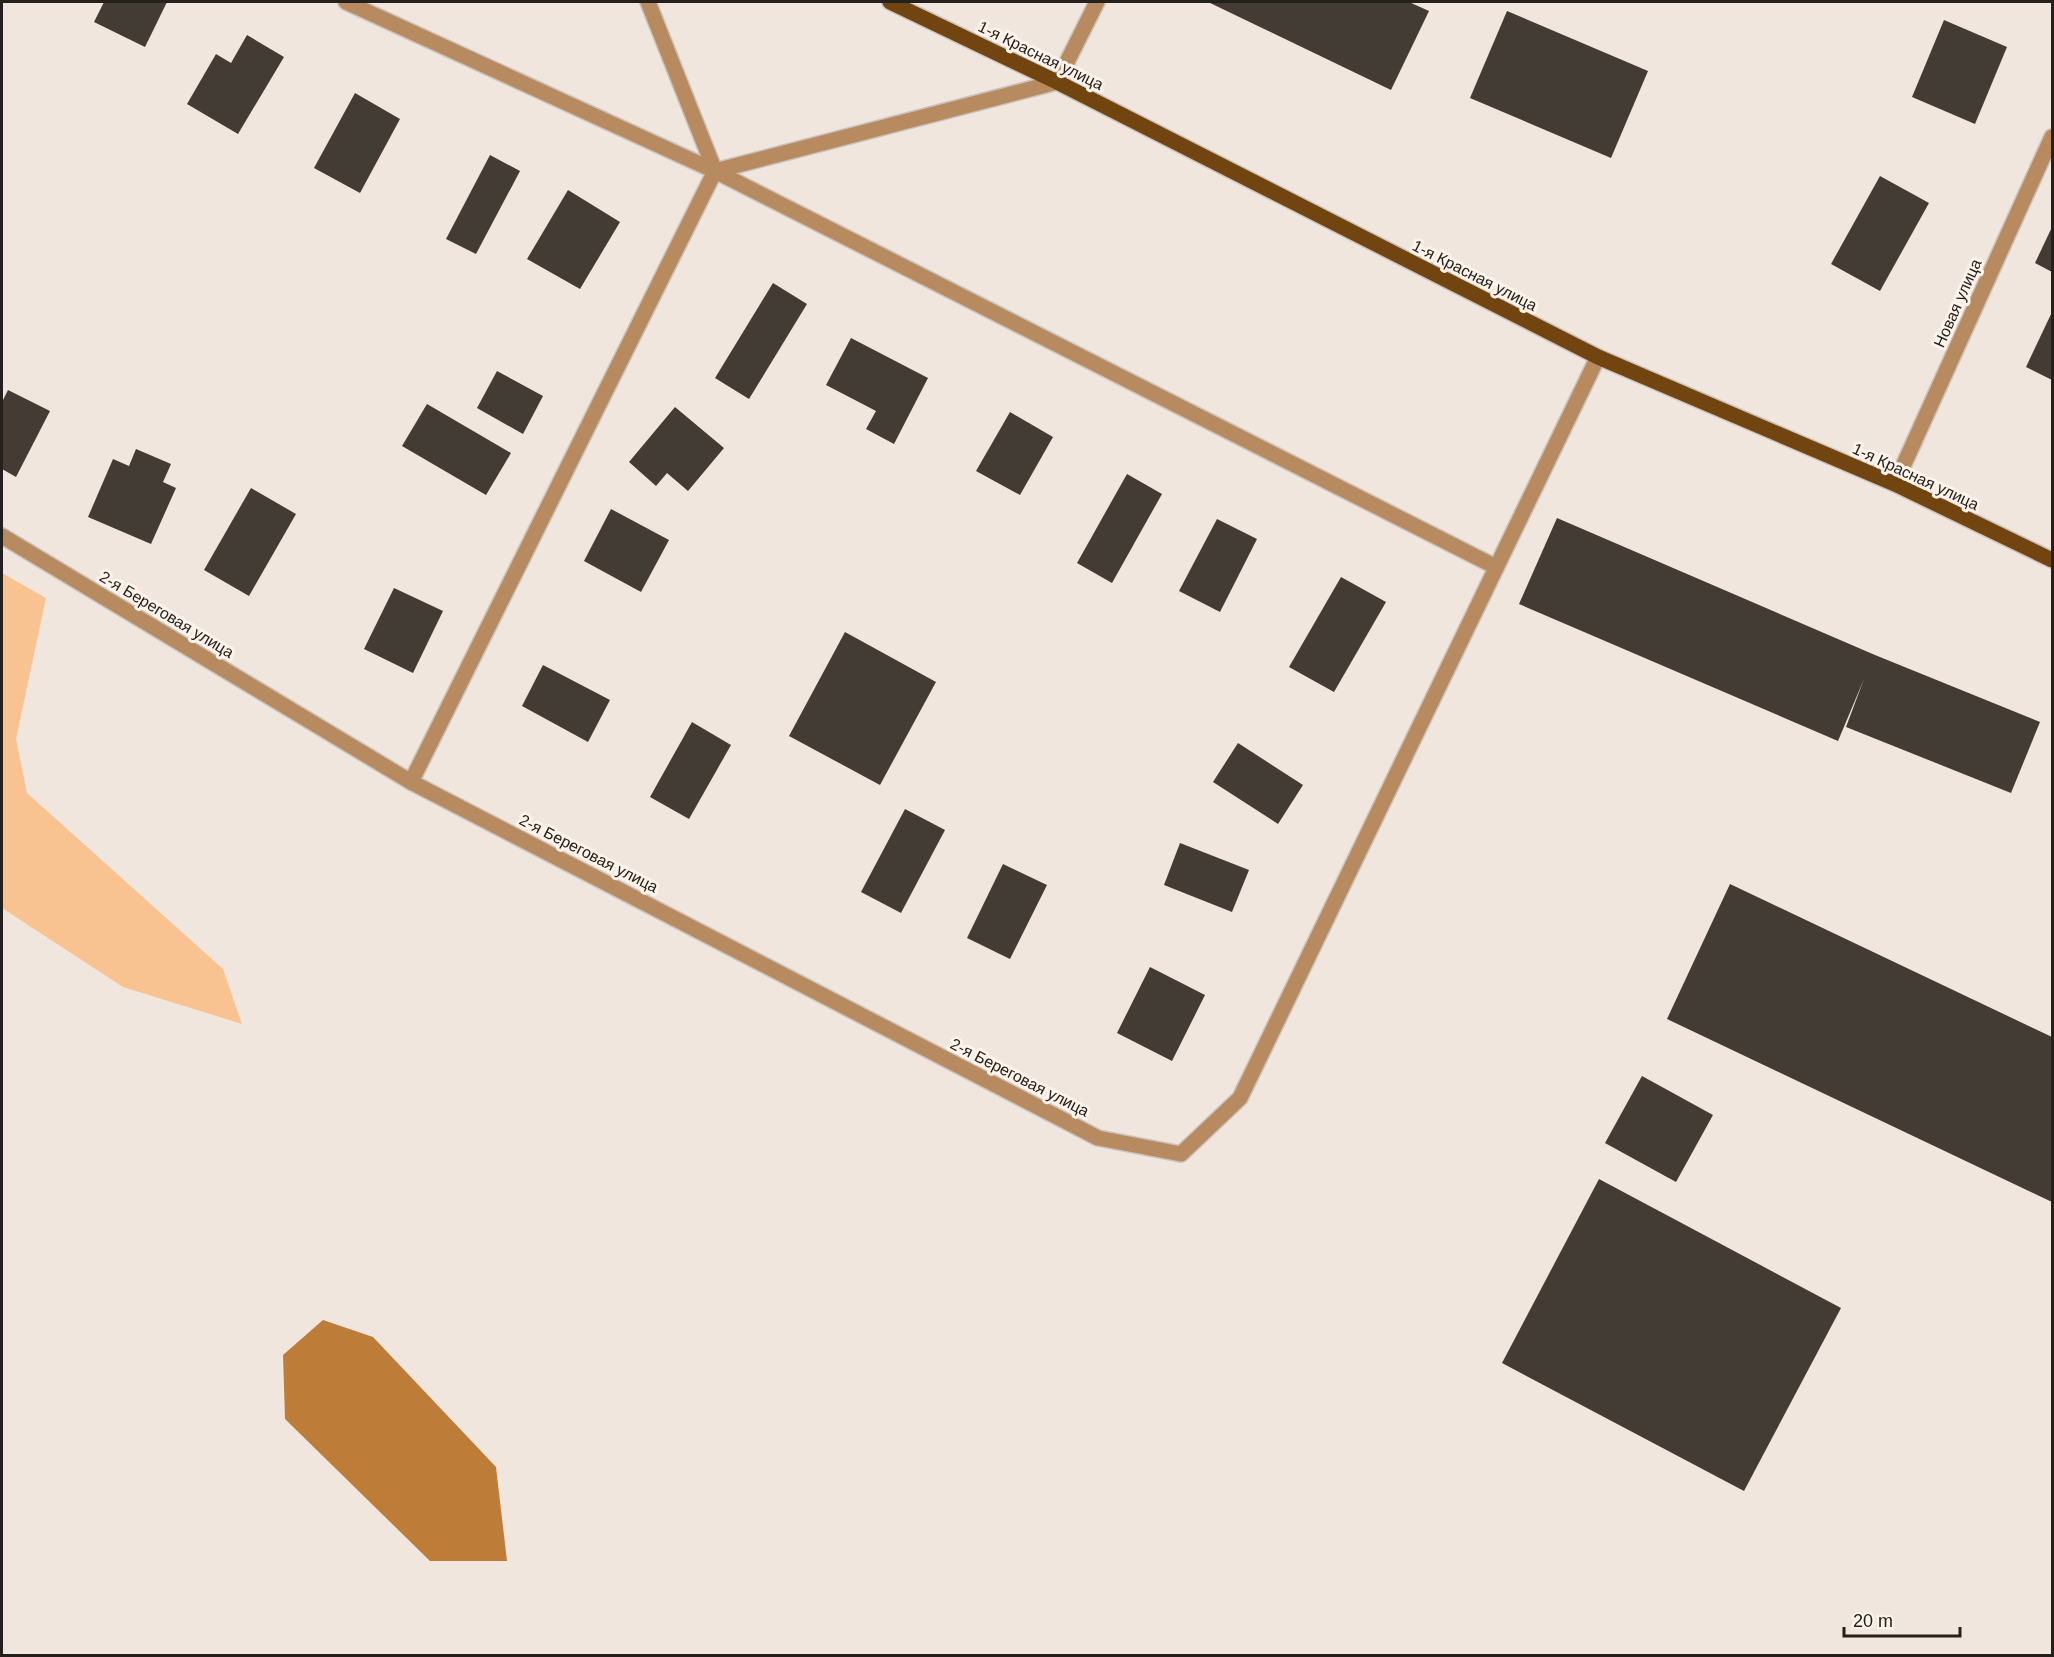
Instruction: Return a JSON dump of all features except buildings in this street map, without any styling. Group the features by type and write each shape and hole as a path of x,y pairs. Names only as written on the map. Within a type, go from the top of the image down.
{"main road":[{"name":"1-я Красная улица","path":"890,2 1057,82 1598,357 1895,484 2052,560"}],"street":[{"path":"346,2 715,171 1496,567 1598,357"},
{"path":"411,782 715,171 648,2"},
{"path":"715,171 1057,82 1097,2"},
{"name":"Новая улица","path":"1895,484 2052,136"},
{"name":"2-я Береговая улица","path":"2,536 411,782 1098,1138 1182,1154 1240,1098 1496,567"}],"shaded area":[{"path":"2,573 46,598 16,739 27,793 223,969 242,1024 123,987 2,908"},
{"path":"323,1320 373,1337 496,1467 507,1561 430,1561 285,1419 283,1355"}]}
